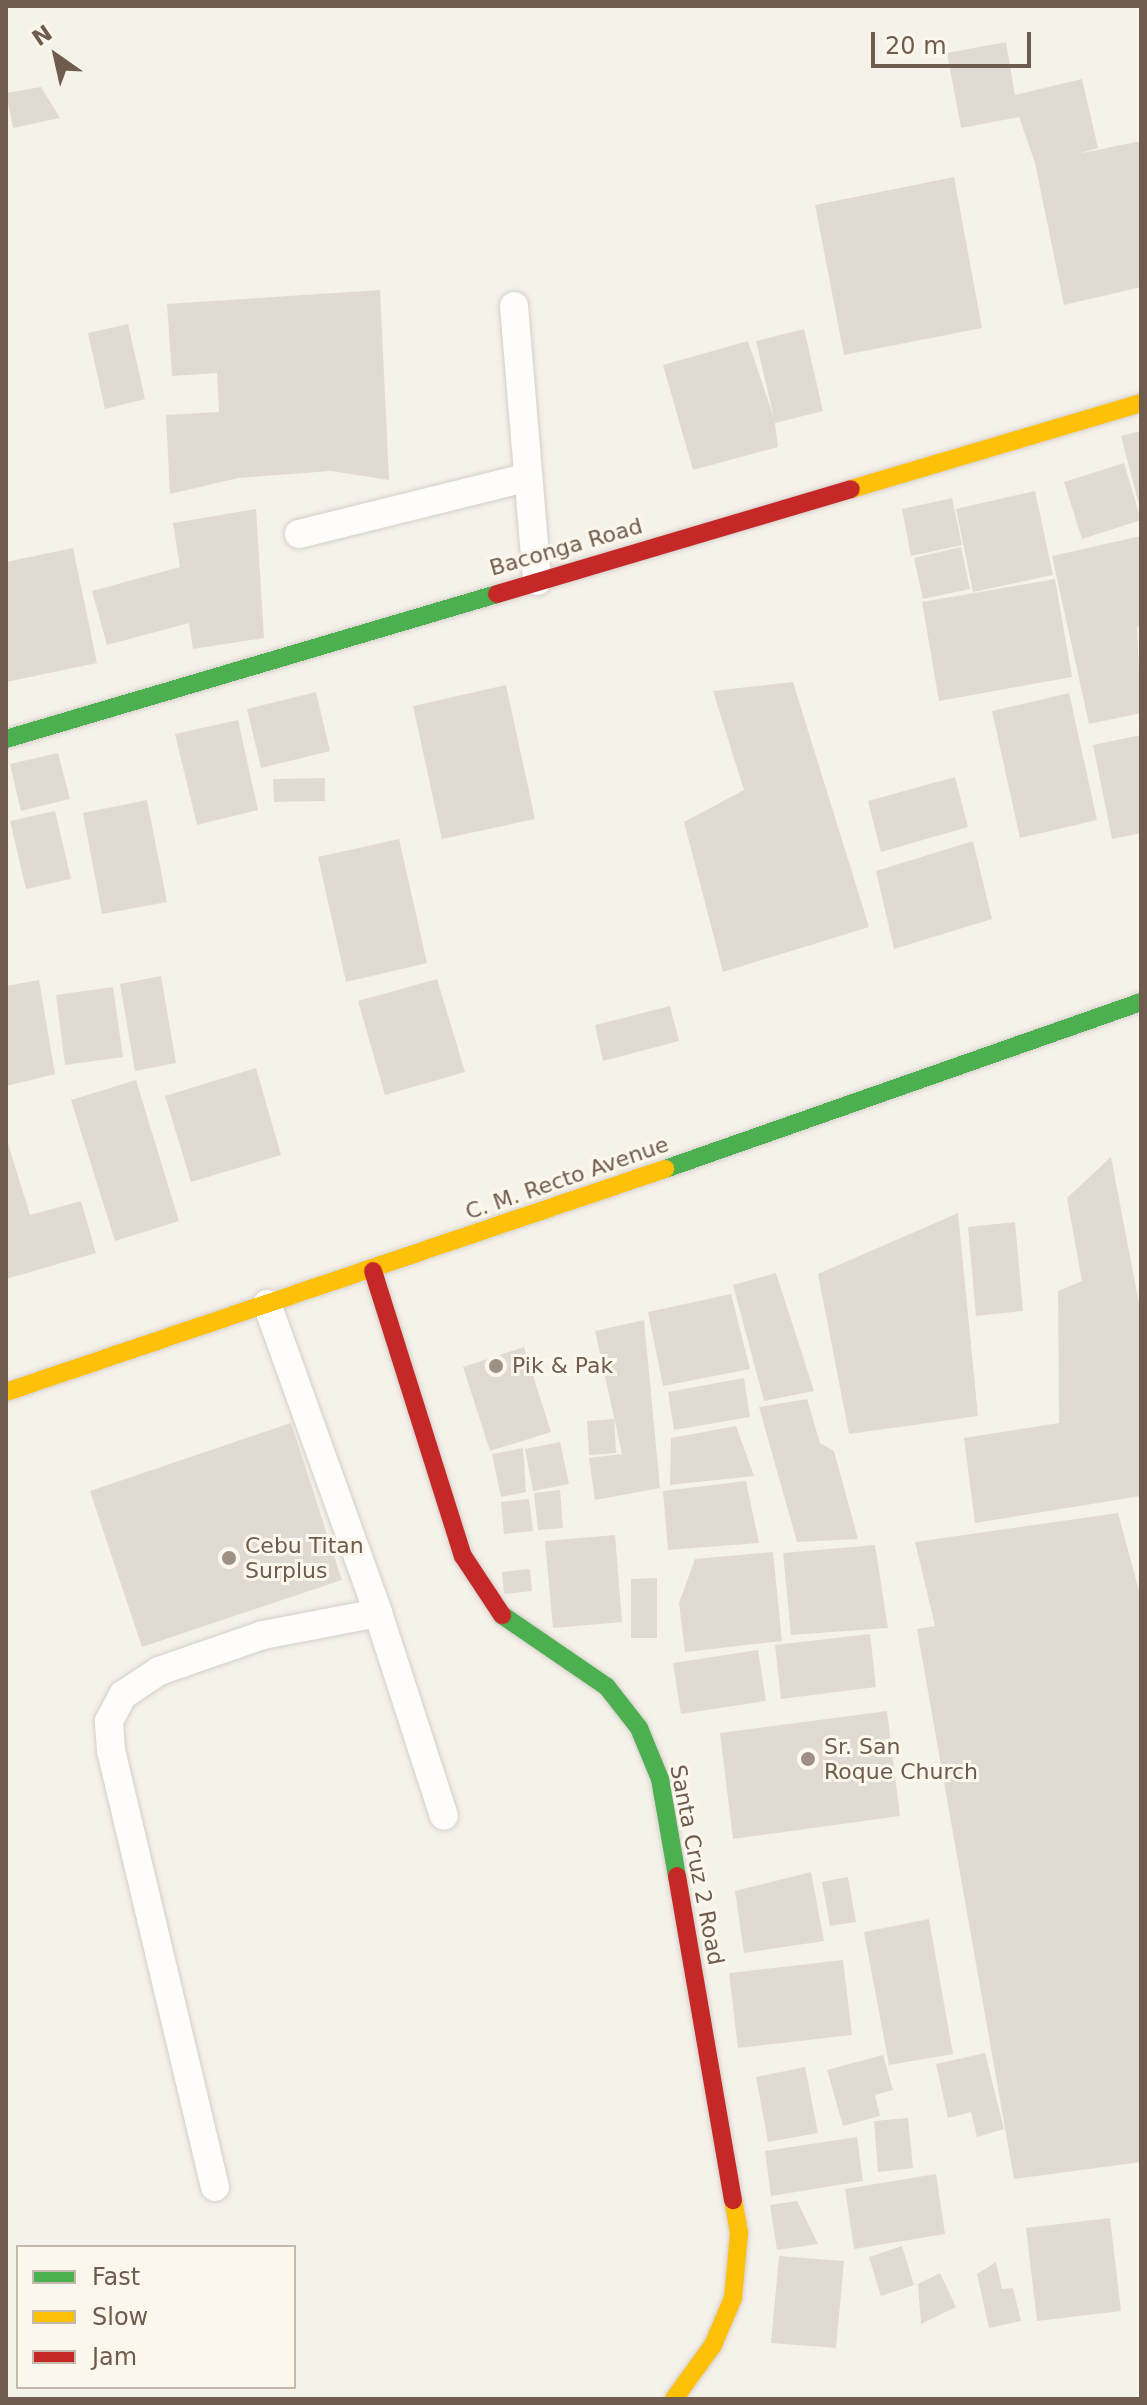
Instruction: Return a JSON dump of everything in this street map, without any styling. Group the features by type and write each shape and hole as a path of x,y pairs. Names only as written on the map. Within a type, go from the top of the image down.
{"main road":[{"name":"Baconga Road","path":"6,739 1141,403"},
{"name":"C. M. Recto Avenue","path":"6,1392 373,1271 1141,1002"},
{"name":"Santa Cruz 2 Road","path":"373,1271 463,1556 484,1595 510,1625 607,1687 639,1728 660,1779 739,2233 733,2298 713,2345 674,2399"}],"lane":[{"path":"514,306 537,581"},
{"path":"299,534 526,478"},
{"path":"267,1304 378,1613 444,1816"},
{"path":"215,2187 111,1751 109,1721 123,1695 159,1671 263,1635 378,1613"}],"building":[{"path":"1006,42 1015,95 1082,79 1098,148 1077,154 1141,141 1141,287 1064,305 1035,163 1019,117 961,128 947,53"},
{"path":"41,87 60,118 13,128 6,93"},
{"path":"954,177 982,328 844,355 815,205"},
{"path":"380,290 389,480 331,471 238,478 170,494 166,415 219,412 217,373 172,376 167,304"},
{"path":"128,324 145,399 105,409 88,333"},
{"path":"804,329 823,411 775,423 778,447 693,470 663,365 748,341 774,418 756,341"},
{"path":"1141,431 1141,509 1140,509 1121,436"},
{"path":"1124,463 1141,520 1082,539 1064,482"},
{"path":"1035,491 1053,575 973,592 956,509"},
{"path":"952,498 962,545 911,556 902,509"},
{"path":"256,509 264,638 193,649 189,623 107,645 92,591 180,567 173,523"},
{"path":"1141,536 1141,626 1137,627 1141,713 1089,724 1052,556"},
{"path":"961,547 970,589 923,599 914,558"},
{"path":"73,548 97,663 6,682 6,562"},
{"path":"1055,579 1072,677 939,701 922,602"},
{"path":"793,682 869,927 723,972 684,822 744,790 713,691"},
{"path":"506,685 535,819 442,839 413,706"},
{"path":"316,692 330,751 261,768 247,709"},
{"path":"1069,693 1097,820 1020,838 992,711"},
{"path":"238,720 258,810 197,825 175,734"},
{"path":"1141,735 1141,833 1112,839 1093,745"},
{"path":"58,753 70,799 21,811 10,764"},
{"path":"955,777 968,827 881,852 868,801"},
{"path":"325,778 325,801 274,802 273,779"},
{"path":"147,800 167,902 102,914 83,813"},
{"path":"55,811 71,879 26,889 10,821"},
{"path":"399,839 427,963 346,982 318,857"},
{"path":"973,841 992,919 894,949 876,871"},
{"path":"161,976 176,1063 135,1071 120,984"},
{"path":"437,979 465,1072 385,1095 358,1001"},
{"path":"39,980 55,1074 6,1086 6,986"},
{"path":"113,987 123,1057 65,1065 56,995"},
{"path":"670,1006 679,1041 603,1061 595,1025"},
{"path":"256,1068 281,1155 191,1182 165,1096"},
{"path":"136,1080 179,1221 115,1241 71,1100"},
{"path":"6,1137 30,1215 81,1201 96,1253 6,1279"},
{"path":"1111,1157 1141,1314 1141,1496 975,1523 964,1438 1059,1423 1058,1291 1082,1281 1067,1198"},
{"path":"958,1213 978,1416 849,1434 818,1274"},
{"path":"1015,1222 1023,1311 976,1316 968,1227"},
{"path":"776,1273 814,1391 764,1401 733,1285"},
{"path":"731,1294 750,1369 663,1386 648,1312"},
{"path":"644,1320 660,1488 595,1500 589,1458 622,1454 595,1331"},
{"path":"524,1347 551,1432 490,1451 463,1367"},
{"path":"744,1378 750,1417 674,1430 668,1392"},
{"path":"807,1399 820,1443 834,1451 858,1539 797,1542 759,1407"},
{"path":"614,1419 616,1453 589,1455 587,1421"},
{"path":"291,1423 342,1580 142,1647 90,1491"},
{"path":"736,1426 754,1476 670,1485 671,1438"},
{"path":"560,1442 569,1484 533,1491 525,1449"},
{"path":"523,1448 526,1492 501,1497 492,1454"},
{"path":"746,1481 759,1543 668,1550 663,1491"},
{"path":"560,1490 563,1528 538,1530 534,1493"},
{"path":"529,1499 533,1531 504,1534 501,1502"},
{"path":"1118,1513 1141,1598 1141,2162 1014,2179 917,1629 935,1626 915,1542"},
{"path":"615,1535 622,1622 553,1628 545,1541"},
{"path":"875,1545 888,1628 791,1635 783,1553"},
{"path":"773,1552 782,1641 685,1652 679,1603 695,1559"},
{"path":"530,1569 532,1591 504,1594 502,1572"},
{"path":"657,1578 657,1638 631,1638 631,1579"},
{"path":"870,1634 876,1687 781,1699 775,1645"},
{"path":"758,1650 766,1701 681,1714 673,1663"},
{"name":"Sr. San Roque Church","path":"887,1711 900,1816 733,1839 720,1733"},
{"path":"811,1872 824,1941 744,1953 735,1891"},
{"path":"848,1877 856,1922 830,1926 822,1882"},
{"path":"929,1919 953,2054 889,2065 864,1932"},
{"path":"843,1960 852,2035 738,2048 729,1973"},
{"path":"985,2053 1004,2129 977,2137 971,2112 948,2118 936,2064"},
{"path":"883,2055 893,2090 875,2095 880,2116 843,2126 827,2070"},
{"path":"805,2067 818,2133 768,2142 756,2077"},
{"path":"908,2118 913,2168 878,2172 874,2121"},
{"path":"857,2137 863,2181 771,2196 765,2151"},
{"path":"936,2174 945,2234 854,2249 845,2189"},
{"path":"797,2201 818,2244 777,2250 770,2205"},
{"path":"1110,2218 1121,2311 1037,2321 1026,2228"},
{"path":"902,2246 914,2285 881,2296 869,2257"},
{"path":"779,2256 844,2261 836,2348 771,2343"},
{"path":"996,2262 1002,2289 1013,2288 1021,2321 989,2328 977,2274"},
{"path":"940,2273 956,2307 921,2324 918,2284"}],"traffic: fast":[{"path":"6,739 497,594"},
{"path":"665,1169 1141,1002"},
{"path":"502,1615 607,1687 639,1728 660,1779 677,1876"}],"traffic: slow":[{"path":"851,489 1141,403"},
{"path":"6,1392 665,1169"},
{"path":"674,2399 713,2345 733,2298 739,2233 733,2200"}],"traffic: jam":[{"path":"497,594 851,489"},
{"path":"373,1271 463,1556 502,1615"},
{"path":"677,1876 733,2200"}],"place":[{"name":"Pik & Pak","path":"496,1366"},
{"name":"Cebu Titan Surplus","path":"229,1558"},
{"name":"Sr. San Roque Church","path":"808,1759"}]}
